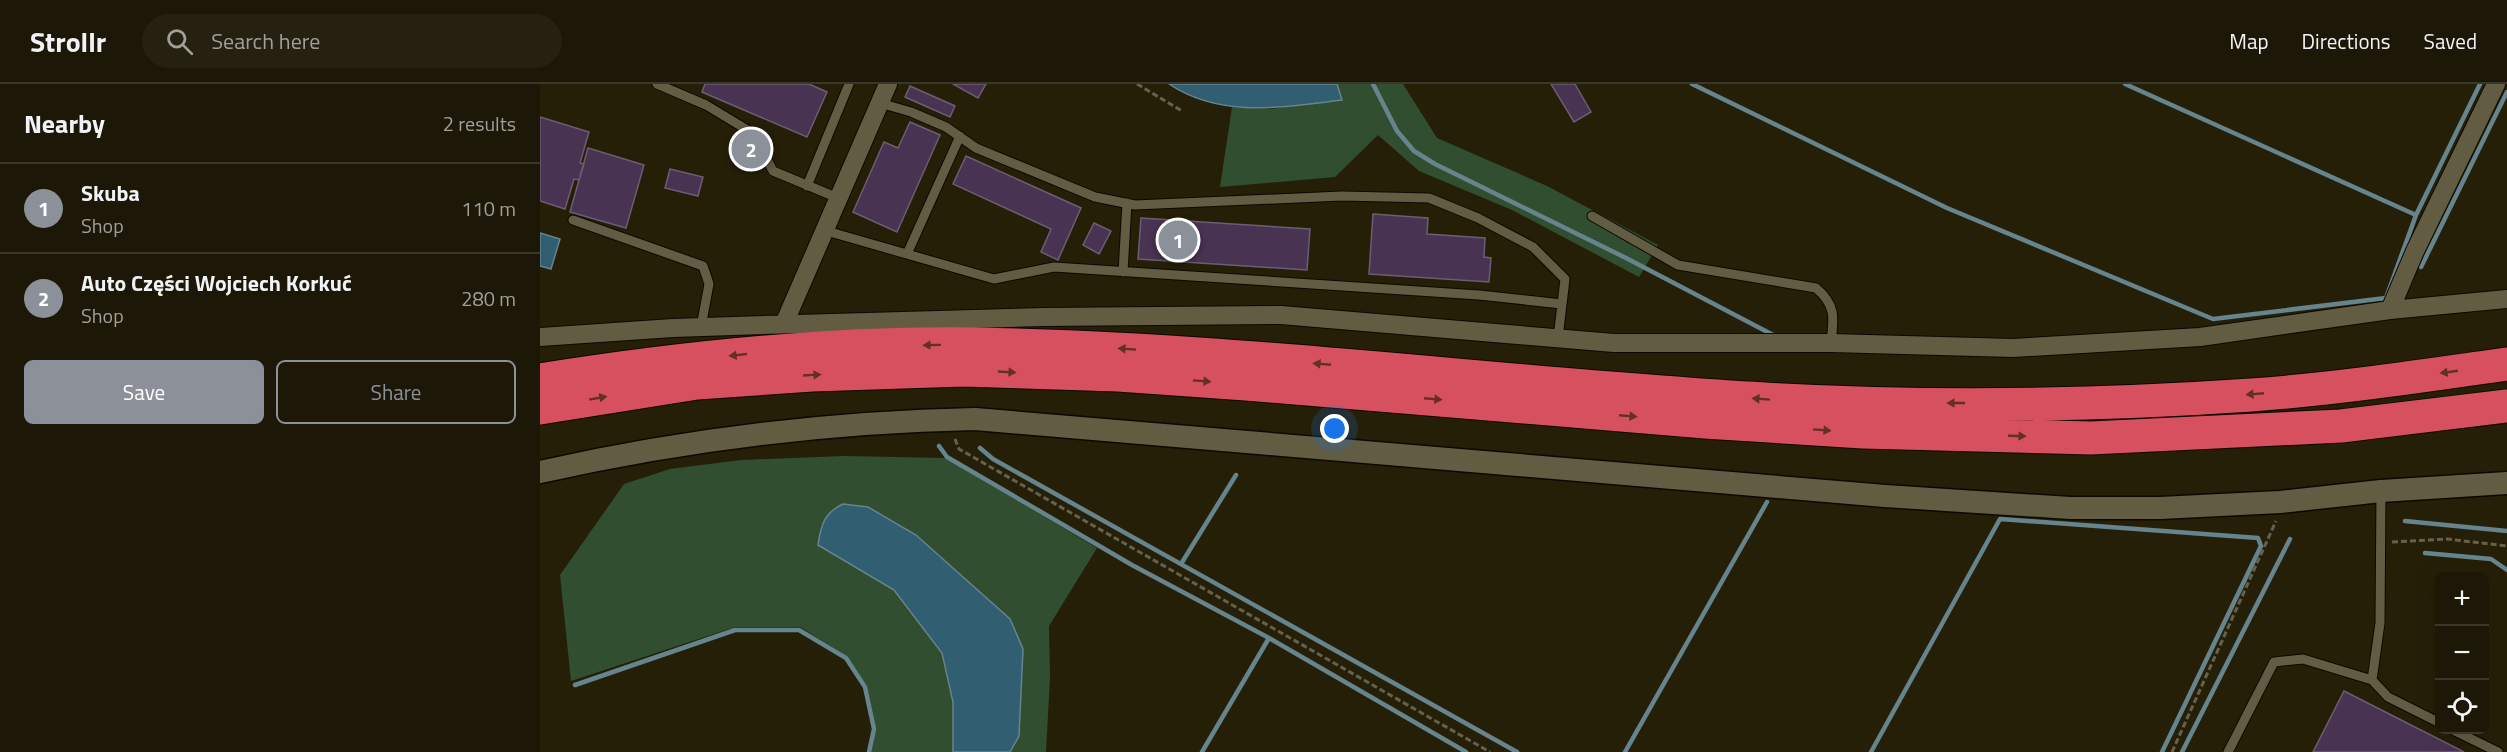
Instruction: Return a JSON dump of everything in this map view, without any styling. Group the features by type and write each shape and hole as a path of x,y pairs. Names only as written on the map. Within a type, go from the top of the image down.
{"highway":[{"path":"540,380 634,365 812,347 980,344 1120,348 1768,399 1912,404 2076,403 2253,395 2507,364"},
{"path":"540,408 697,383 812,375 964,370 1118,375 1693,421 1863,432 2091,438 2341,426 2507,406"}],"street":[{"path":"784,324 888,84"},
{"path":"2390,310 2415,251 2496,84"},
{"path":"540,337 784,324 1044,317 1281,315 1614,343 1832,343 2013,348 2200,337 2390,310 2507,299"},
{"path":"540,472 668,446 744,436 844,425 943,420 1000,420 2004,505 2160,508 2280,502 2381,491 2507,483"}],"lane":[{"path":"657,84 706,105 764,140 766,158 773,171 838,198"},
{"path":"807,186 849,84"},
{"path":"880,103 911,112 960,136 976,148 1095,197 1135,205 1341,196 1430,198 1478,218 1533,247 1564,279 1558,338"},
{"path":"907,254 960,136"},
{"path":"1123,272 1127,203"},
{"path":"1592,216 1678,265 1816,288 1829,299 1834,318 1832,343"},
{"path":"573,220 703,266 709,284 701,327"},
{"path":"823,230 994,279 1054,267 1479,295 1562,304"},
{"path":"2372,680 2380,624 2381,491"},
{"path":"2228,752 2274,662 2303,658 2372,680 2388,697 2435,721"},
{"path":"2463,734 2498,752"}],"path":[{"path":"1137,84 1182,111"},
{"path":"943,420 959,449 1490,752"},
{"path":"2172,752 2279,513"},
{"path":"2381,542 2446,539 2507,546"}],"green space":[{"path":"1337,84 1403,84 1437,138 1547,186 1658,245 1639,277 1512,210 1419,171 1378,135 1335,177 1220,187 1232,107 1270,109 1342,100"},
{"path":"844,456 946,458 1097,548 1049,626 1050,678 1046,752 870,752 876,729 867,686 847,656 800,627 735,627 571,681 560,575 624,484 670,469 741,460"}],"water":[{"path":"1169,84 1337,84 1342,100 1275,107 1231,106 1189,95"},
{"path":"540,233 560,239 551,269 540,266"},
{"path":"843,504 868,507 916,535 1010,619 1023,649 1019,736 1010,752 953,752 953,702 942,653 894,590 818,545 824,520"}],"building":[{"path":"705,84 809,84 827,92 807,137 702,92"},
{"path":"953,84 986,84 978,98"},
{"path":"1551,84 1575,84 1591,112 1574,122"},
{"path":"910,86 955,106 950,117 905,97"},
{"path":"540,117 589,132 580,163 584,164 579,180 574,179 565,209 540,201"},
{"path":"910,122 940,135 897,232 853,212 884,142 898,148"},
{"path":"588,148 644,165 626,228 570,212"},
{"path":"966,156 1081,208 1058,260 1041,252 1051,229 953,184"},
{"path":"670,169 703,177 698,196 665,188"},
{"path":"1373,214 1428,218 1427,234 1485,238 1484,257 1491,258 1489,282 1369,274"},
{"path":"1141,218 1310,229 1307,270 1138,259"},
{"path":"1094,223 1111,231 1099,254 1083,245"},
{"path":"2344,691 2464,752 2313,752"}],"waterway":[{"path":"1373,84 1397,131 1414,151 1435,164 1626,258 1777,337"},
{"path":"1692,84 1947,208 2213,319 2386,298 2416,215 2480,84"},
{"path":"2125,84 2416,215"},
{"path":"2421,267 2507,92"},
{"path":"939,446 947,457 1132,565 1269,638 1466,752"},
{"path":"980,448 993,459 1517,752"},
{"path":"1181,564 1236,475"},
{"path":"1625,752 1767,502"},
{"path":"1871,752 2000,519 2258,538 2261,546 2162,752"},
{"path":"2405,521 2507,531"},
{"path":"2182,752 2290,539"},
{"path":"2425,553 2491,559 2507,570"},
{"path":"575,685 735,630 799,630 846,658 865,687 874,729 869,752"},
{"path":"1202,752 1269,638"}],"place":[{"name":"Auto Części Wojciech Korkuć","path":"751,149"},
{"name":"Skuba","path":"1178,240"}]}
